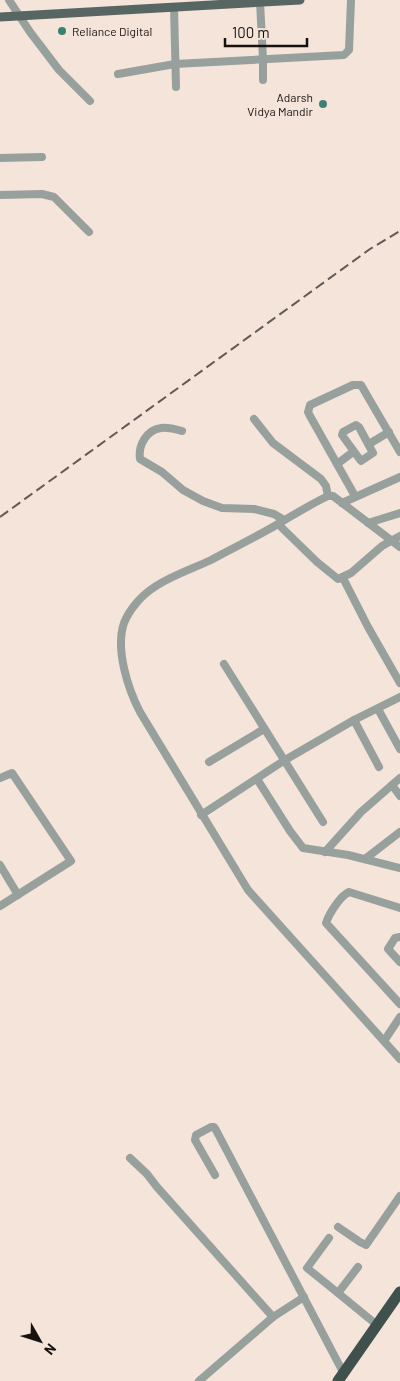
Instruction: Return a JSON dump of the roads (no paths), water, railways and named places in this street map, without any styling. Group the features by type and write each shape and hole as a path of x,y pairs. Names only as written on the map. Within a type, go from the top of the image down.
{"highway":[{"path":"341,1378 400,1292"}],"main road":[{"path":"0,17 174,7 184,3 300,0"}],"street":[{"path":"8,0 59,70 90,101"},
{"path":"118,74 175,64 344,55 349,50 351,0"},
{"path":"260,2 263,80"},
{"path":"174,7 176,87"},
{"path":"0,158 42,157"},
{"path":"0,194 42,194 54,196 89,232"},
{"path":"355,496 308,412 310,405 358,384 363,387 400,452"},
{"path":"254,419 273,443 320,479 326,486 328,496"},
{"path":"356,424 373,453 362,461 353,452 342,433 356,424"},
{"path":"182,430 158,428 151,432 143,441 140,459 162,472 183,490 202,501 222,508 254,509 274,514 338,579 343,578 362,564 382,546 400,536"},
{"path":"368,444 389,432"},
{"path":"337,464 353,452"},
{"path":"342,503 400,477"},
{"path":"400,548 333,496 328,496 301,509 200,566 154,588 136,604 124,623 122,634 122,652 132,696 248,890 400,1059"},
{"path":"368,523 400,513"},
{"path":"343,578 400,683"},
{"path":"224,664 323,822"},
{"path":"201,814 285,760 400,696"},
{"path":"378,709 400,750"},
{"path":"354,720 379,767"},
{"path":"209,762 264,729"},
{"path":"0,778 12,772 71,861 0,906"},
{"path":"325,852 361,812 400,778"},
{"path":"257,779 297,842 303,848 365,859 400,868"},
{"path":"392,785 400,796"},
{"path":"365,859 400,832"},
{"path":"0,865 18,895"},
{"path":"400,908 349,892 344,894 326,923 400,1004"},
{"path":"400,937 395,938 388,949 400,962"},
{"path":"384,1040 400,1017"},
{"path":"215,1175 195,1140 196,1135 211,1127 214,1127 216,1130 304,1297 341,1378"},
{"path":"130,1158 147,1174 273,1317"},
{"path":"338,1227 366,1245 400,1196"},
{"path":"329,1238 307,1268 377,1325"},
{"path":"338,1293 358,1268"},
{"path":"200,1381 273,1317 304,1297"}],"railway":[{"path":"0,517 370,249 400,231"}],"place":[{"name":"Reliance Digital","path":"62,31"},
{"name":"Adarsh Vidya Mandir","path":"323,104"}]}
